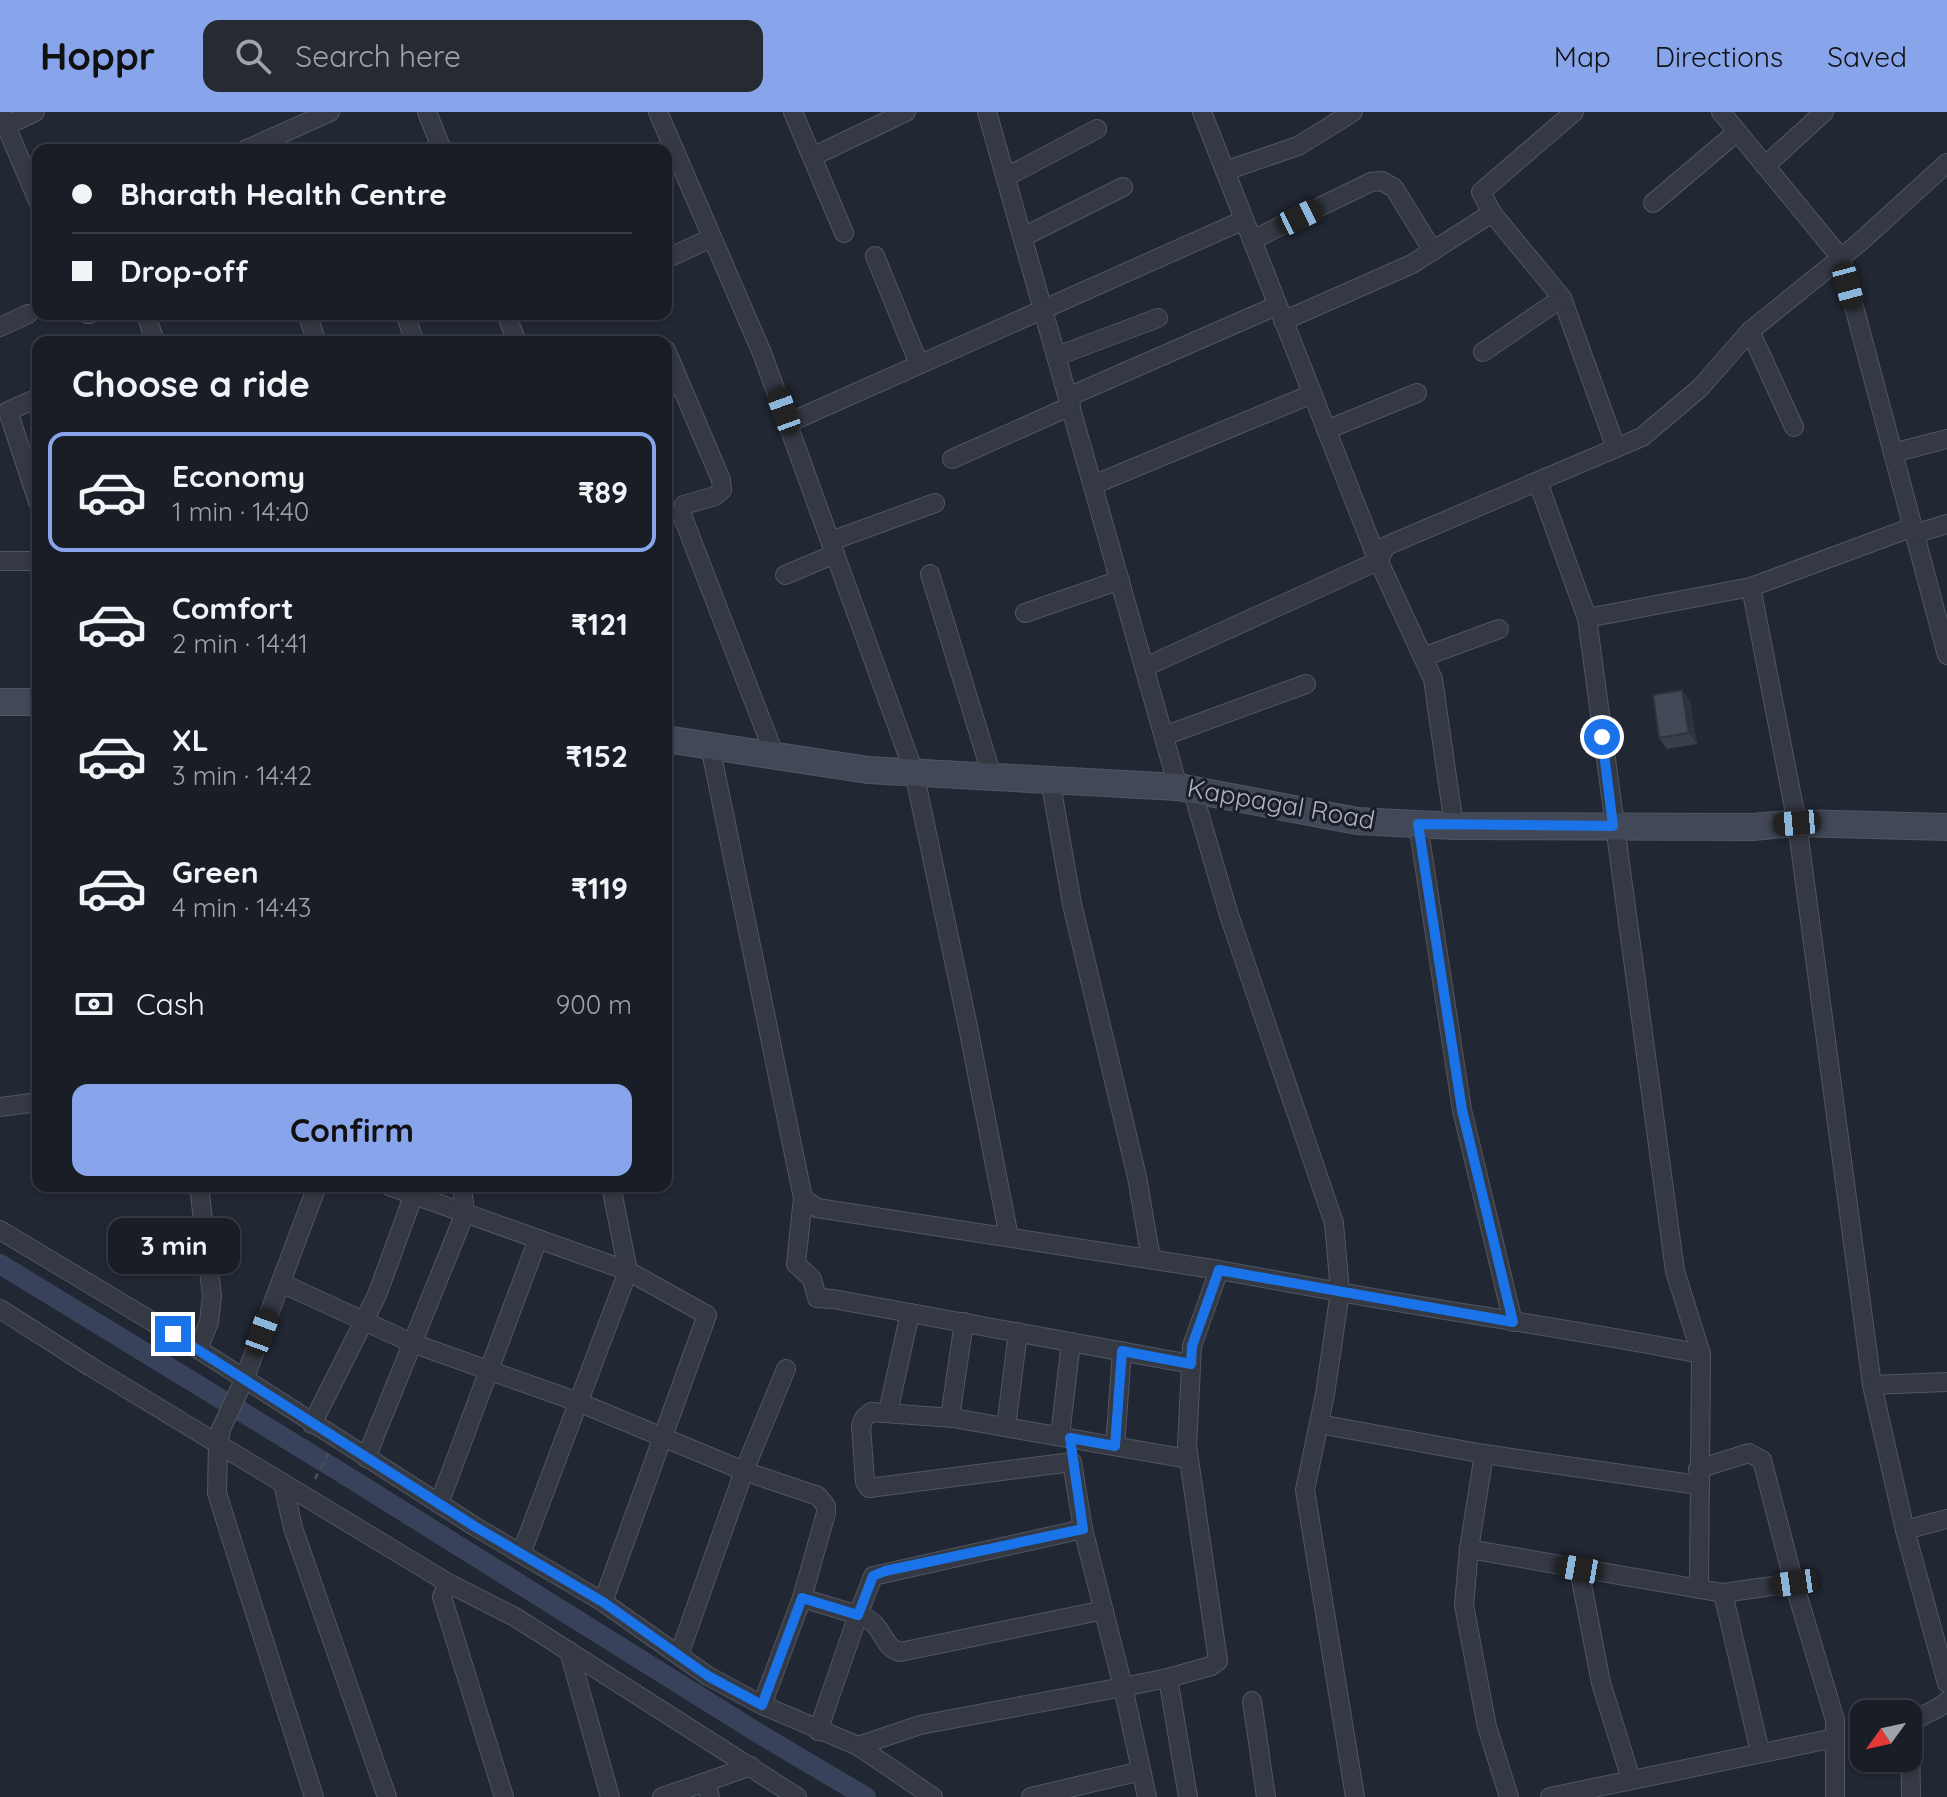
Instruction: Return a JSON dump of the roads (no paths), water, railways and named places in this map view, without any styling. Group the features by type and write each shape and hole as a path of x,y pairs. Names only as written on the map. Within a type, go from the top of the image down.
{"main road":[{"path":"0,702 32,702"},
{"name":"Kappagal Road","path":"672,740 868,770 1185,788 1357,821 1454,826 1753,827 1797,823 1947,827"}],"street":[{"path":"32,187 3,119 35,112"},
{"path":"258,144 330,112"},
{"path":"427,112 440,144"},
{"path":"658,112 671,144"},
{"path":"793,112 844,233"},
{"path":"812,157 906,112"},
{"path":"987,112 1164,736 1185,788 1334,1223 1340,1292 1305,1490 1355,1797"},
{"path":"1202,112 1378,561 1433,679 1454,826"},
{"path":"1225,171 1298,146 1353,112"},
{"path":"1574,112 1481,192 1492,213 1562,298 1616,448"},
{"path":"1721,112 1841,258 1947,655"},
{"path":"1765,166 1824,112"},
{"path":"1006,177 1097,129"},
{"path":"1653,203 1737,132"},
{"path":"672,145 762,353 914,772 1009,1237"},
{"path":"1145,667 1378,561 1386,546 1642,437 1700,388 1750,331 1841,258 1947,163"},
{"path":"1252,240 1371,182 1382,181 1394,188 1433,251"},
{"path":"1023,237 1123,187"},
{"path":"952,459 1069,401 1280,313 1412,264 1492,213"},
{"path":"788,423 1244,220"},
{"path":"672,256 711,238"},
{"path":"875,256 919,364"},
{"path":"1483,352 1562,298"},
{"path":"0,327 28,314"},
{"path":"1057,356 1158,318"},
{"path":"1750,331 1794,427"},
{"path":"672,364 721,480 722,490 715,496 684,505 682,515 775,756"},
{"path":"1326,430 1417,393"},
{"path":"1093,485 1312,394"},
{"path":"32,401 4,413 32,486"},
{"path":"1893,453 1947,439"},
{"path":"1538,482 1587,618 1675,1271 1701,1354 1699,1589"},
{"path":"785,575 833,548 935,503"},
{"path":"1587,618 1751,587 1914,530 1947,524"},
{"path":"0,561 32,561"},
{"path":"930,574 992,776"},
{"path":"1025,613 1120,580"},
{"path":"1751,587 1797,823 1872,1385 1905,1530 1944,1656 1947,1683"},
{"path":"1423,657 1499,629"},
{"path":"1164,736 1306,684"},
{"path":"710,746 803,1198 796,1264 812,1279 817,1298 1191,1364"},
{"path":"1050,779 1072,904 1137,1177 1151,1259"},
{"path":"1418,824 1462,1110 1513,1322"},
{"path":"0,1107 32,1103"},
{"path":"198,1349 209,1322 212,1296 200,1192"},
{"path":"314,1797 217,1493 219,1437 242,1385 315,1192"},
{"path":"408,1192 628,1271 707,1315 603,1602"},
{"path":"366,1458 465,1213 463,1192"},
{"path":"521,1554 628,1271 612,1192"},
{"path":"312,1424 364,1322 414,1194"},
{"path":"803,1198 817,1208 1219,1270 1701,1354"},
{"path":"0,1230 198,1349 242,1385 312,1424 603,1602 708,1676 762,1705 858,1746 933,1797"},
{"path":"439,1504 538,1239"},
{"path":"858,1746 920,1725 1168,1678 1211,1666 1218,1661 1188,1459 1192,1346 1219,1270"},
{"path":"281,1283 412,1343 578,1402 744,1471 818,1496 826,1506 826,1513 802,1598 762,1705"},
{"path":"0,1309 219,1437 283,1483 448,1583 515,1617 797,1797"},
{"path":"888,1412 910,1313"},
{"path":"950,1417 964,1322"},
{"path":"1006,1427 1018,1332"},
{"path":"1071,1342 1065,1437 1083,1529 1147,1797"},
{"path":"1115,1446 1122,1351"},
{"path":"679,1655 744,1471 786,1369"},
{"path":"1872,1385 1947,1382"},
{"path":"1072,1462 869,1488 865,1482 861,1426 871,1412 950,1417 1188,1459"},
{"path":"1319,1424 1484,1454 1698,1477 1749,1453 1762,1460 1794,1583 1835,1720 1835,1797"},
{"path":"1484,1454 1464,1605 1487,1727 1509,1797"},
{"path":"283,1483 293,1528 387,1797"},
{"path":"1905,1530 1947,1519"},
{"path":"818,1731 873,1576 1083,1529"},
{"path":"1469,1549 1723,1593 1794,1583"},
{"path":"1579,1569 1601,1683 1631,1779"},
{"path":"448,1583 442,1597 504,1797"},
{"path":"1723,1593 1760,1752"},
{"path":"802,1598 875,1623 889,1647 900,1652 1104,1610"},
{"path":"569,1651 610,1797"},
{"path":"1168,1678 1188,1797"},
{"path":"1252,1701 1266,1797"},
{"path":"1911,1797 1910,1726 1916,1718 1947,1701"},
{"path":"1550,1797 1835,1738"},
{"path":"662,1797 708,1790 751,1766"},
{"path":"1031,1797 1141,1771"}],"waterway":[{"path":"0,1264 866,1797"}]}
